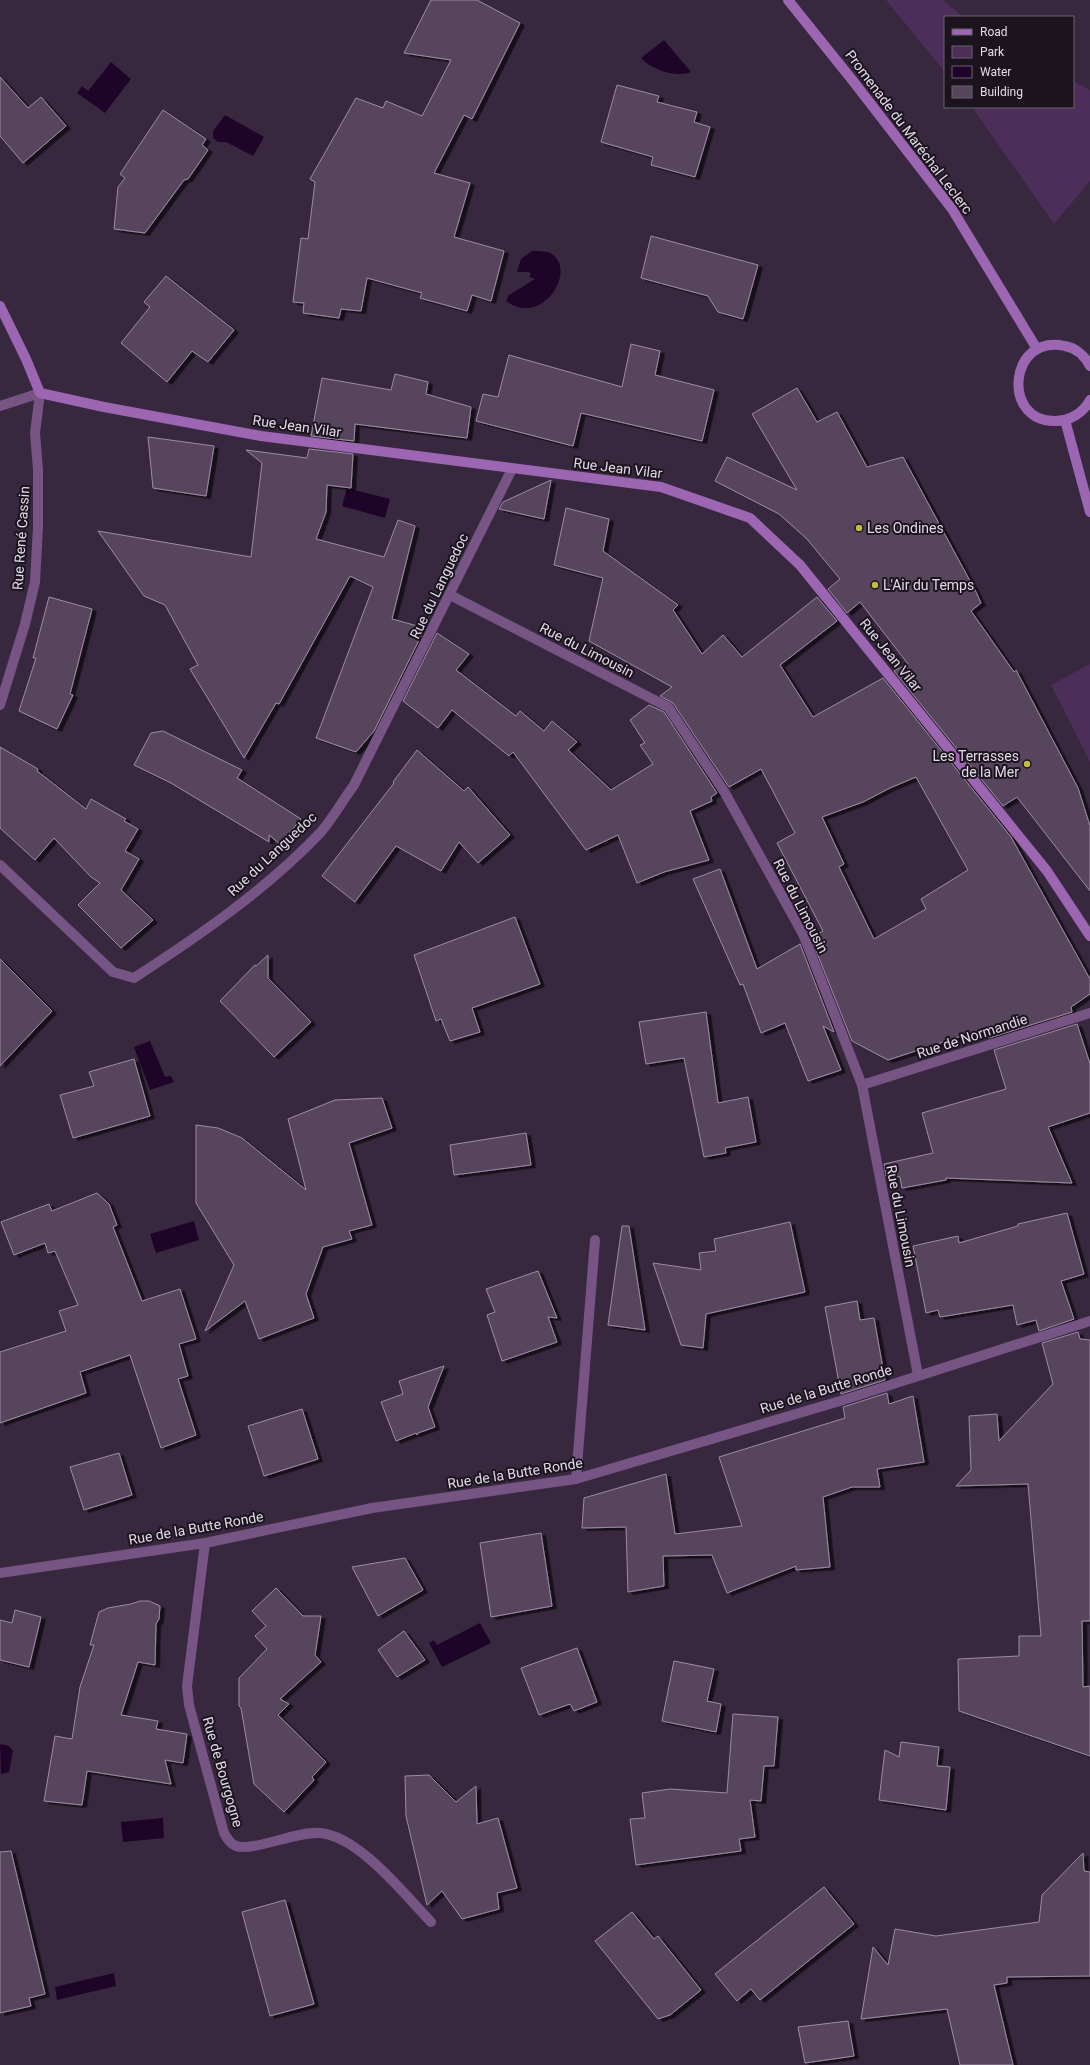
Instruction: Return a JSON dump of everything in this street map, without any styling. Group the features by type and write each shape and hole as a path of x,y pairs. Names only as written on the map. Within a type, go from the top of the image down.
{"street":[{"name":"Promenade du Maréchal Leclerc","path":"788,0 858,87 952,209 1037,349"},
{"path":"0,306 26,359 40,393 0,406"},
{"path":"1089,362 1080,353 1070,347 1059,344 1048,345 1037,349 1028,356 1022,365 1018,376 1020,398 1026,407 1034,414 1054,421 1065,420 1075,416 1083,410 1090,400"},
{"name":"Rue Jean Vilar","path":"40,393 104,407 261,436 661,487 750,518 805,571 1042,865 1090,936"},
{"name":"Rue René Cassin","path":"0,706 25,624 35,582 38,527 38,470 35,433 40,393"},
{"path":"1065,420 1090,512"},
{"name":"Rue du Languedoc","path":"0,865 113,972 134,978 191,941 256,892 321,831 354,785 450,596 512,469"},
{"name":"Rue du Limousin","path":"450,596 668,707 725,793 803,934 862,1085 918,1375"},
{"name":"Rue de Normandie","path":"862,1085 1090,1013"},
{"path":"576,1479 595,1240"},
{"name":"Rue de la Butte Ronde","path":"0,1572 205,1544 372,1508 576,1479 840,1401 1090,1321"},
{"name":"Rue de Bourgogne","path":"205,1544 187,1686 191,1712 224,1833 228,1840 233,1845 246,1848 303,1833 322,1833 340,1839 355,1847 368,1857 431,1922"}],"green space":[{"path":"886,0 942,0 963,16 944,16 944,71"},
{"path":"1074,82 1090,90 1090,181 1054,224 973,108 1074,108"},
{"path":"1090,664 1090,762 1051,685"}],"water":[{"path":"664,40 691,72 678,74 664,72 651,66 641,58"},
{"path":"111,62 131,79 105,113 77,93 82,86 88,91"},
{"path":"225,115 264,137 253,156 226,142 218,142 213,138 213,131"},
{"path":"532,251 548,252 557,259 561,270 559,281 553,292 544,301 533,307 520,308 506,301 509,295 535,279 529,277 531,274 529,272 517,272 521,259"},
{"path":"347,488 390,499 385,518 342,506"},
{"path":"150,1041 165,1077 171,1076 174,1082 150,1090 134,1047"},
{"path":"194,1221 199,1240 156,1253 150,1234"},
{"path":"480,1623 491,1643 442,1667 429,1643 434,1640 437,1645"},
{"path":"0,1744 9,1746 13,1751 9,1772 1,1774"},
{"path":"163,1818 164,1838 123,1842 121,1822"},
{"path":"114,1973 116,1986 57,2000 55,1987"}],"building":[{"path":"431,0 477,0 520,23 472,119 464,115 434,173 470,183 454,237 504,251 491,301 472,295 467,311 420,298 422,293 367,278 361,311 341,309 339,318 303,313 304,303 293,302 301,238 308,239 315,182 310,179 356,98 383,108 386,101 422,116 451,60 404,53"},
{"path":"0,77 28,108 41,97 66,126 23,163 0,136"},
{"path":"617,85 659,96 657,102 697,112 694,122 710,127 695,177 651,165 653,157 601,142"},
{"path":"163,110 206,139 202,145 208,150 188,179 184,180 145,233 114,229 118,187 125,178 120,174"},
{"path":"651,236 758,265 743,319 718,312 708,296 641,278"},
{"path":"166,276 234,330 208,362 192,351 167,382 121,343 150,307 144,302"},
{"path":"631,344 660,351 655,375 714,390 702,441 581,413 573,446 476,421 483,394 498,397 509,355 622,387"},
{"path":"395,374 428,382 426,394 471,407 467,438 355,424 354,441 311,436 322,378 391,390"},
{"path":"797,388 817,422 837,412 867,467 903,457 981,603 971,611 1014,672 1016,670 1078,788 1090,826 1090,891 1017,797 1003,806 894,671 908,664 860,602 847,613 828,589 840,579 807,539 779,514 715,481 727,457 797,490 752,414"},
{"path":"148,437 214,446 206,496 153,488"},
{"path":"309,449 353,454 351,488 327,485 326,512 316,539 384,557 398,520 415,526 392,619 425,628 374,731 356,752 316,738 373,587 350,576 279,704 276,703 244,758 190,669 198,665 165,605 144,596 98,531 251,557 262,463 246,450 307,458"},
{"path":"551,480 544,519 499,509 503,502"},
{"path":"566,508 609,519 603,551 678,605 673,610 702,654 723,635 742,657 817,597 837,621 780,665 813,717 883,678 1011,837 1090,979 1090,994 1071,1007 1072,1012 989,1038 986,1028 888,1060 852,1041 811,938 823,931 777,843 795,833 761,769 729,787 673,703 660,696 672,687 589,641 603,578 554,565","holes":["916,777 968,870 921,899 926,909 874,939 839,867 844,864 822,817 863,802"]},
{"path":"49,597 92,609 70,694 73,695 57,729 19,711 36,658 33,658"},
{"path":"437,633 469,654 456,670 516,716 520,711 544,731 552,721 577,742 568,750 611,790 653,764 640,745 645,743 630,720 649,705 664,712 717,793 711,797 712,801 690,811 709,860 664,872 637,883 618,835 586,850 513,752 509,756 452,710 438,728 403,701"},
{"path":"163,731 242,770 237,778 301,819 280,844 269,835 269,842 171,783 134,765 151,733"},
{"path":"0,747 38,769 37,771 86,809 91,799 126,819 124,821 138,829 125,851 139,859 121,890 153,920 121,948 78,905 100,883 91,877 54,838 35,860 0,828"},
{"path":"417,750 464,791 468,787 510,835 478,863 459,842 441,871 396,846 355,902 322,876 394,783 393,782"},
{"path":"720,869 757,969 800,944 834,1032 823,1026 841,1070 808,1081 785,1023 761,1033 743,984 740,985 693,879"},
{"path":"515,917 540,984 472,1008 480,1032 450,1041 441,1019 436,1021 414,955"},
{"path":"268,955 268,978 311,1022 274,1057 220,1001 255,965 256,966"},
{"path":"0,959 52,1011 0,1066"},
{"path":"706,1012 718,1103 748,1097 756,1142 725,1148 726,1153 704,1157 684,1058 646,1064 639,1022"},
{"path":"1077,1024 1090,1064 1090,1113 1048,1127 1072,1183 946,1178 946,1180 902,1188 900,1177 886,1176 884,1164 933,1153 922,1113 1006,1089 994,1050"},
{"path":"134,1059 150,1116 73,1138 60,1095 94,1086 89,1072"},
{"path":"382,1098 392,1128 349,1143 372,1225 349,1231 352,1239 323,1247 306,1294 314,1318 259,1339 245,1301 205,1331 234,1265 196,1203 196,1125 218,1128 242,1138 306,1190 288,1119 335,1100"},
{"path":"526,1133 531,1165 454,1175 450,1145"},
{"path":"97,1193 109,1204 117,1225 113,1227 142,1301 180,1289 196,1339 179,1344 188,1376 178,1379 196,1435 161,1448 130,1355 80,1372 86,1393 0,1423 0,1352 66,1331 59,1311 78,1305 55,1251 48,1253 45,1243 14,1255 1,1222 49,1204 52,1211"},
{"path":"1067,1213 1084,1274 1061,1281 1074,1319 1039,1331 1036,1320 1017,1325 1013,1305 940,1317 938,1310 926,1313 913,1246 958,1236 959,1243 1018,1226 1018,1224"},
{"path":"790,1222 805,1292 706,1314 703,1348 681,1345 653,1263 701,1270 699,1253 716,1251 714,1239"},
{"path":"622,1226 629,1226 645,1330 608,1325"},
{"path":"538,1271 557,1318 548,1317 557,1342 502,1361 487,1315 495,1312 486,1289"},
{"path":"857,1301 860,1320 874,1318 885,1380 841,1394 825,1307"},
{"path":"1078,1332 1080,1339 1090,1340 1090,1621 1082,1621 1083,1687 1090,1686 1090,1756 959,1711 958,1659 1019,1656 1019,1636 1041,1636 1028,1484 956,1486 971,1470 969,1416 997,1414 999,1441 1053,1384 1042,1343"},
{"path":"444,1366 428,1407 435,1427 418,1433 417,1435 416,1433 396,1441 381,1402 403,1394 399,1381"},
{"path":"887,1393 889,1404 913,1396 924,1462 877,1469 880,1487 852,1487 823,1497 830,1567 796,1570 796,1566 727,1593 712,1555 663,1556 664,1586 628,1592 626,1527 582,1528 584,1498 666,1474 675,1534 742,1526 719,1457 845,1418 843,1407"},
{"path":"302,1409 318,1459 264,1476 248,1426"},
{"path":"119,1453 132,1495 84,1510 70,1467"},
{"path":"541,1533 552,1606 491,1617 480,1543"},
{"path":"405,1558 423,1590 378,1616 352,1567"},
{"path":"276,1588 303,1616 321,1616 315,1655 321,1662 280,1699 289,1704 278,1715 326,1762 312,1777 314,1780 284,1812 254,1784 241,1708 239,1706 239,1678 267,1649 255,1636 266,1626 252,1611"},
{"path":"140,1601 149,1601 160,1606 159,1619 156,1624 155,1665 138,1662 121,1715 158,1721 156,1729 187,1734 183,1763 165,1760 171,1784 87,1771 82,1805 44,1801 55,1736 72,1739 80,1687 94,1645 90,1645 99,1612 108,1608"},
{"path":"15,1610 41,1617 29,1667 0,1660 0,1620 12,1623"},
{"path":"404,1631 425,1660 397,1677 378,1650"},
{"path":"577,1648 597,1702 574,1711 570,1704 539,1715 521,1668"},
{"path":"674,1661 714,1669 707,1701 721,1704 716,1732 662,1721"},
{"path":"733,1714 778,1717 774,1766 764,1766 761,1801 750,1800 755,1837 739,1839 741,1851 636,1865 630,1819 645,1818 642,1793 670,1789 727,1793"},
{"path":"901,1742 939,1747 937,1766 950,1767 946,1810 879,1800 885,1750 899,1757"},
{"path":"429,1775 456,1802 476,1786 477,1824 498,1818 517,1888 497,1893 499,1909 462,1919 442,1891 427,1905 406,1816 405,1776"},
{"path":"11,1851 45,1994 29,1998 31,2006 0,2013 0,1852"},
{"path":"1083,1853 1084,1871 1090,1872 1090,1976 1007,1977 1007,1983 994,1985 1013,2065 960,2065 947,2009 861,2019 873,1947 888,1965 895,1929 936,1936 1039,1922 1042,1895"},
{"path":"824,1887 854,1924 760,2000 751,1989 737,2001 715,1974"},
{"path":"285,1900 314,2004 270,2016 242,1912"},
{"path":"632,1912 654,1939 658,1936 701,1990 670,2015 658,2019 595,1941"},
{"path":"848,2021 854,2056 805,2063 798,2027"}],"place":[{"name":"Les Ondines","path":"859,528"},
{"name":"L'Air du Temps","path":"875,585"},
{"name":"Les Terrasses de la Mer","path":"1027,764"}]}
